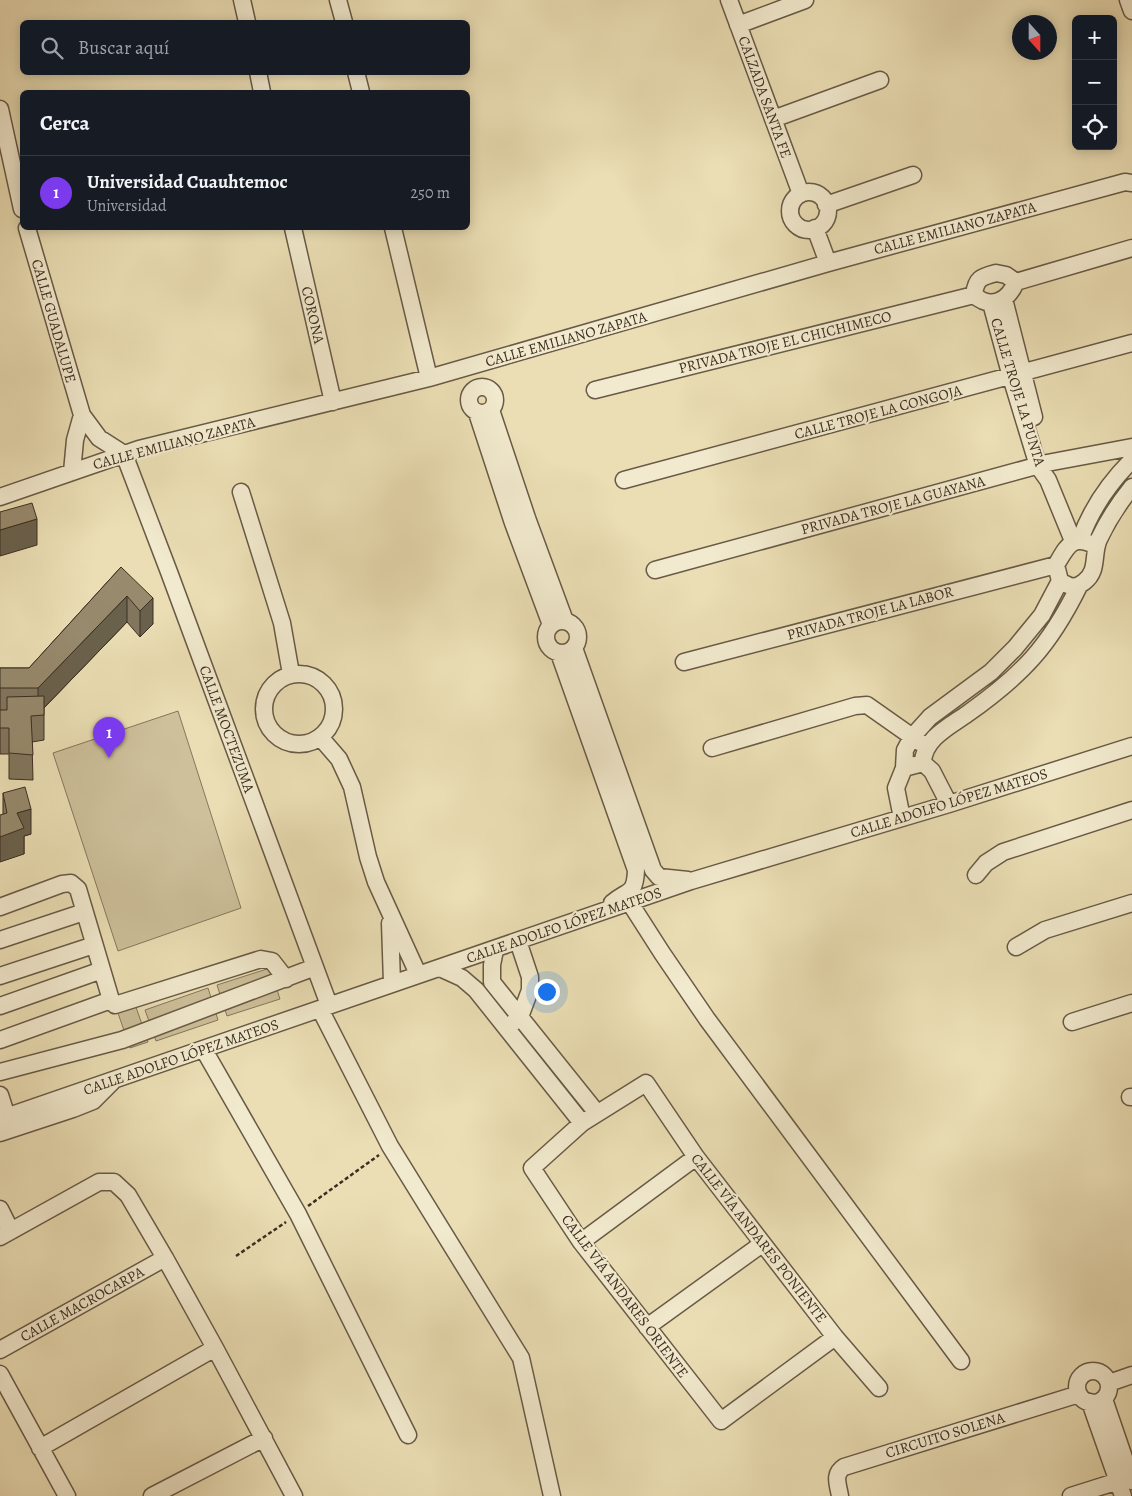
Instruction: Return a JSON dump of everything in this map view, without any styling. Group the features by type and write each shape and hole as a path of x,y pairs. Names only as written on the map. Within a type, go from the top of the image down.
{"street":[{"path":"242,0 247,20"},
{"path":"338,0 343,20"},
{"name":"CALZADA SANTA FE","path":"729,0 800,194"},
{"path":"738,25 804,0"},
{"path":"1128,0 1132,11"},
{"path":"259,75 262,90"},
{"path":"357,75 360,90"},
{"path":"773,119 880,80"},
{"path":"0,109 20,200"},
{"path":"826,205 913,176"},
{"name":"CALLE EMILIANO ZAPATA","path":"0,497 124,454 429,378 828,263 1132,182"},
{"path":"806,192 816,194 820,196 826,205 827,216 815,228 803,229 793,221 790,209 795,198 800,194 806,192"},
{"path":"815,228 828,263"},
{"name":"CALLE GUADALUPE","path":"28,230 82,415 99,438 124,454"},
{"name":"CORONA","path":"293,230 332,402"},
{"path":"393,230 429,378"},
{"path":"1016,282 1132,248"},
{"path":"996,272 1006,275 1016,282 1012,292 997,301 982,301 974,295 975,285 981,277 996,272"},
{"name":"PRIVADA TROJE EL CHICHIMECO","path":"595,390 974,295"},
{"name":"CALLE TROJE LA PUNTA","path":"997,301 1016,375 1044,470 1077,540"},
{"name":"CALLE TROJE LA CONGOJA","path":"624,480 1132,343"},
{"path":"484,411 520,520 558,623"},
{"name":"CALLE GUADALUPE","path":"72,472 76,440 82,415"},
{"name":"PRIVADA TROJE LA GUAYANA","path":"655,570 1132,446"},
{"name":"CALLE MOCTEZUMA","path":"124,454 315,967 324,1007 390,1146 520,1358 552,1496"},
{"path":"902,818 896,788 904,768 905,750 912,737 930,717 991,672 1015,648 1042,615 1060,581 1056,564 1065,550 1077,540 1107,488 1132,460"},
{"path":"949,804 932,771 923,763 923,755 928,746 943,731 992,696 1036,656 1056,629 1079,586 1090,578 1094,568 1096,546 1116,507 1132,486"},
{"path":"241,492 282,623 291,674"},
{"path":"1077,540 1096,546"},
{"name":"PRIVADA TROJE LA LABOR","path":"684,662 1056,564"},
{"path":"1060,581 1070,587 1079,586"},
{"path":"558,623 569,623 576,629 578,639 566,650 550,648 547,644 546,634 558,623"},
{"path":"566,650 602,751 653,870 659,876 691,881"},
{"path":"303,673 315,677 324,684 331,694 334,705 334,718 320,737 304,744 288,743 278,738 270,730 264,719 265,697 271,686 280,678 291,674 303,673"},
{"path":"712,748 855,706 867,705 928,746"},
{"path":"320,737 339,759 352,787 368,857 376,882 418,974"},
{"name":"CALLE ADOLFO LÓPEZ MATEOS","path":"4,1118 691,881 949,804 1132,746"},
{"path":"602,751 636,870 635,883 627,894 614,901 603,912"},
{"path":"904,768 923,763"},
{"path":"976,875 986,863 1003,852 1132,810"},
{"path":"0,907 62,884 71,883 78,889 111,1000 115,1005 261,959 272,961 286,979"},
{"path":"630,903 707,1020 961,1361"},
{"path":"1016,947 1046,930 1132,903"},
{"path":"0,940 84,912"},
{"path":"390,914 392,983"},
{"path":"506,1028 520,1018 530,990 530,978 518,941"},
{"path":"0,976 94,944"},
{"path":"440,968 462,978 476,990 582,1123 597,1114 492,982 492,965 495,950"},
{"path":"0,1072 122,1040 315,967"},
{"path":"0,1006 102,970"},
{"path":"0,1040 111,1000"},
{"path":"1072,1022 1132,1002"},
{"path":"204,1050 298,1214 408,1435"},
{"path":"0,1132 93,1101 104,1092 113,1080"},
{"name":"CALLE VÍA ANDARES PONIENTE","path":"597,1114 646,1083 696,1157 762,1244 835,1337 879,1388"},
{"path":"0,1095 4,1118"},
{"name":"CALLE VÍA ANDARES ORIENTE","path":"582,1123 532,1168 581,1242 721,1421 835,1337"},
{"path":"581,1242 696,1157"},
{"path":"0,1209 6,1234 99,1182 114,1182 128,1195 215,1348 294,1496"},
{"path":"647,1327 762,1244"},
{"name":"CALLE MACROCARPA","path":"0,1350 165,1258"},
{"path":"40,1448 215,1348"},
{"path":"0,1374 67,1496"},
{"name":"CIRCUITO SOLENA","path":"840,1496 836,1476 838,1471 844,1467 1095,1395 1132,1375"},
{"path":"1071,1496 1127,1482 1095,1395"},
{"path":"152,1496 264,1438"}],"path":[{"path":"236,1256 298,1214 390,1146"}],"shaded area":[{"path":"178,711 241,908 118,951 53,753"},
{"path":"270,968 280,999 227,1016 217,985"},
{"path":"208,988 218,1020 156,1041 145,1010"},
{"path":"136,1007 148,1042 130,1048 118,1013"}],"building":[{"path":"32,503 37,519 0,530 0,512"},
{"path":"121,567 153,598 140,611 127,596 38,688 0,688 0,668 29,668"},
{"path":"44,696 44,715 31,716 33,755 9,753 9,728 0,728 0,710 7,710 7,697"},
{"path":"25,787 31,809 17,813 24,828 0,837 0,815 7,813 3,793"}],"place":[{"name":"Universidad Cuauhtemoc","path":"109,758"}]}
